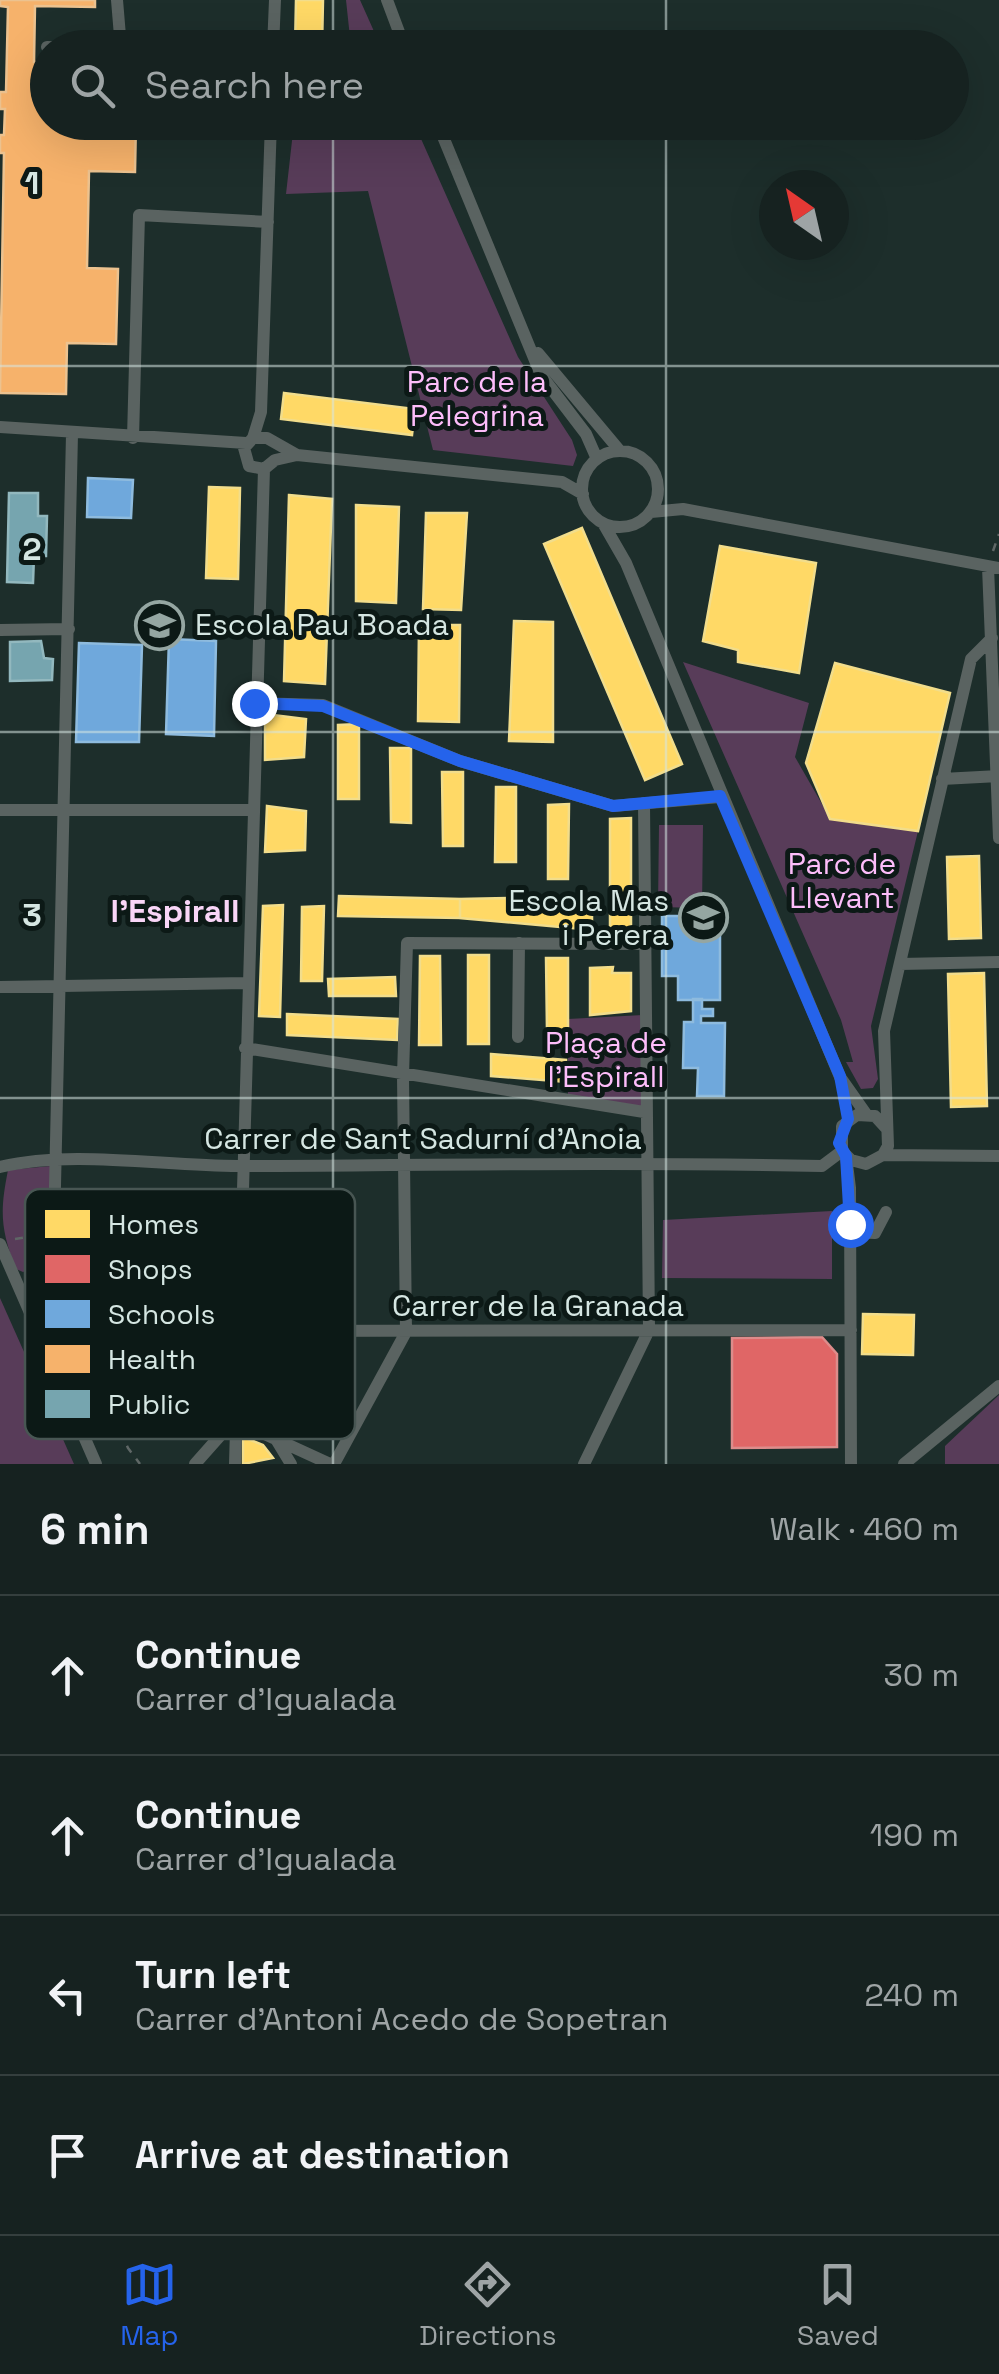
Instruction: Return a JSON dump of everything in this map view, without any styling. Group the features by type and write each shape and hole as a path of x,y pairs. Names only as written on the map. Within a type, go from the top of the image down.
{"street":[{"path":"117,0 119,30"},
{"path":"273,30 274,0"},
{"path":"379,0 393,19"},
{"path":"388,0 398,30"},
{"path":"270,140 261,412 250,466 297,455"},
{"path":"445,140 541,375 586,434 597,459"},
{"path":"133,438 139,215 268,222"},
{"path":"528,338 550,371 620,451"},
{"path":"0,427 257,444 297,455 562,482 583,494"},
{"path":"55,1189 72,434"},
{"path":"240,1189 254,703 269,464 257,444"},
{"path":"562,482 586,472 597,459 620,451 632,453 652,467 658,490 651,512"},
{"path":"586,472 583,494 593,516 602,523 626,563 840,1076 848,1119 839,1134 850,1188 851,1464"},
{"path":"658,490 683,509"},
{"path":"602,523 624,527 651,512 683,509 993,568 999,838"},
{"path":"624,527 626,563"},
{"path":"0,630 69,630"},
{"path":"883,1155 889,1137 884,1031 971,659 992,638"},
{"path":"254,703 323,706 460,761 613,806 720,796"},
{"path":"942,778 997,776"},
{"path":"584,1464 648,1330 642,944 644,803"},
{"path":"0,810 252,810"},
{"path":"355,1423 406,1332 403,1076 408,943 642,944"},
{"path":"518,1037 519,943"},
{"path":"900,964 999,962"},
{"path":"0,986 247,983"},
{"path":"245,1048 644,1112"},
{"path":"840,1076 868,1114 886,1128"},
{"path":"848,1119 868,1114 885,1090"},
{"path":"844,1154 862,1164"},
{"name":"Carrer de Sant Sadurní d'Anoia","path":"0,1168 56,1162 241,1166 645,1162 822,1166 844,1154"},
{"path":"850,1188 862,1164 883,1155 999,1156"},
{"path":"850,1232 875,1233 886,1212"},
{"path":"0,1245 25,1300"},
{"name":"Carrer de la Granada","path":"355,1332 850,1330"},
{"path":"904,1464 999,1386"},
{"path":"85,1439 96,1464"},
{"path":"196,1464 218,1439"},
{"path":"234,1439 235,1464"},
{"path":"275,1439 332,1464 346,1439"},
{"path":"275,1439 292,1464"}],"path":[{"path":"993,568 999,534"},
{"path":"0,1245 25,1236"},
{"path":"123,1439 140,1464"}],"green space":[{"path":"346,0 360,0 373,30 349,30"},
{"name":"Parc de la Pelegrina","path":"292,140 422,140 518,357 572,440 577,455 573,466 433,450 368,191 286,194"},
{"name":"Parc de Llevant","path":"683,662 809,703 795,757 830,818 918,831 871,1026 878,1079 873,1088 861,1089 846,1062 853,1062 841,1020"},
{"path":"659,825 703,825 702,908 658,907"},
{"name":"Plaça de l'Espirall","path":"643,1015 644,1112 568,1101 568,1019"},
{"path":"51,1166 50,1189 25,1189 23,1272 16,1269 4,1230 8,1170"},
{"path":"832,1211 832,1279 662,1278 663,1220"},
{"path":"0,1298 25,1354 25,1439 63,1439 74,1464 0,1464"},
{"path":"999,1395 999,1464 945,1464 945,1446"}],"building: Homes":[{"path":"296,0 323,0 322,30 295,30"},
{"path":"284,393 415,409 412,435 281,419"},
{"path":"209,487 240,488 238,579 206,578"},
{"path":"289,495 332,499 325,684 284,681"},
{"path":"356,505 399,507 396,603 356,601"},
{"path":"426,513 467,513 461,610 423,609"},
{"path":"582,528 682,764 645,780 544,544"},
{"path":"720,546 816,563 799,673 738,662 738,650 703,641"},
{"path":"514,621 553,622 553,742 509,741"},
{"path":"419,625 460,625 459,722 418,721"},
{"path":"835,663 950,693 918,831 830,819 806,763"},
{"path":"265,714 306,719 304,757 265,760"},
{"path":"359,724 359,799 338,799 338,725"},
{"path":"390,748 411,748 411,823 391,822"},
{"path":"442,772 463,772 463,846 443,846"},
{"path":"496,787 516,787 516,862 495,862"},
{"path":"569,804 568,879 548,879 548,805"},
{"path":"267,806 306,811 305,850 265,852"},
{"path":"631,818 631,929 610,929 610,819"},
{"path":"979,856 981,938 949,939 947,857"},
{"path":"339,896 460,899 460,918 338,916"},
{"path":"507,898 507,903 592,909 592,930 460,918 460,899"},
{"path":"283,905 280,1017 259,1016 263,906"},
{"path":"324,906 322,981 301,981 302,907"},
{"path":"468,955 489,955 489,1044 468,1044"},
{"path":"420,956 440,956 441,1045 419,1045"},
{"path":"546,958 568,958 568,1032 547,1032"},
{"path":"613,967 612,973 631,973 631,1011 590,1015 590,968"},
{"path":"984,973 987,1106 951,1107 948,974"},
{"path":"395,977 396,996 329,996 328,979"},
{"path":"287,1014 398,1019 397,1040 287,1035"},
{"path":"491,1054 566,1060 566,1082 491,1076"},
{"path":"863,1314 914,1315 913,1355 862,1354"},
{"path":"243,1439 263,1445 273,1458 243,1464"}],"building: Shops":[{"path":"822,1337 837,1354 837,1447 732,1448 732,1338"}],"building: Schools":[{"path":"88,478 133,480 131,518 87,517"},
{"path":"169,639 216,641 214,736 166,734"},
{"path":"79,643 142,645 139,742 76,742"},
{"path":"662,916 720,916 720,1000 678,1000 678,976 662,976"},
{"path":"693,999 702,999 702,1009 713,1009 713,1016 701,1016 701,1023 725,1023 724,1096 697,1096 698,1068 683,1068 684,1022 693,1022"}],"building: Health":[{"path":"0,0 95,0 95,7 35,6 35,30 30,30 30,140 136,140 135,172 89,171 87,268 118,269 116,344 67,343 66,394 0,393 4,153 0,153 0,135 4,135 5,109 0,109 0,92 6,92 8,7 0,6"}],"building: Public":[{"path":"9,493 38,493 38,516 47,516 46,556 34,556 33,583 7,582"},
{"path":"41,641 44,658 53,659 52,680 10,681 10,642"}],"place":[{"name":"Escola Pau Boada","path":"160,625"},
{"name":"Escola Mas i Perera","path":"704,918"}],"district":[{"name":"l'Espirall","path":"175,911"}],"route":[{"path":"254,703 323,706 373,722 460,761 613,806 720,796 840,1076 848,1119 839,1134 839,1143 846,1156 850,1224"}]}
